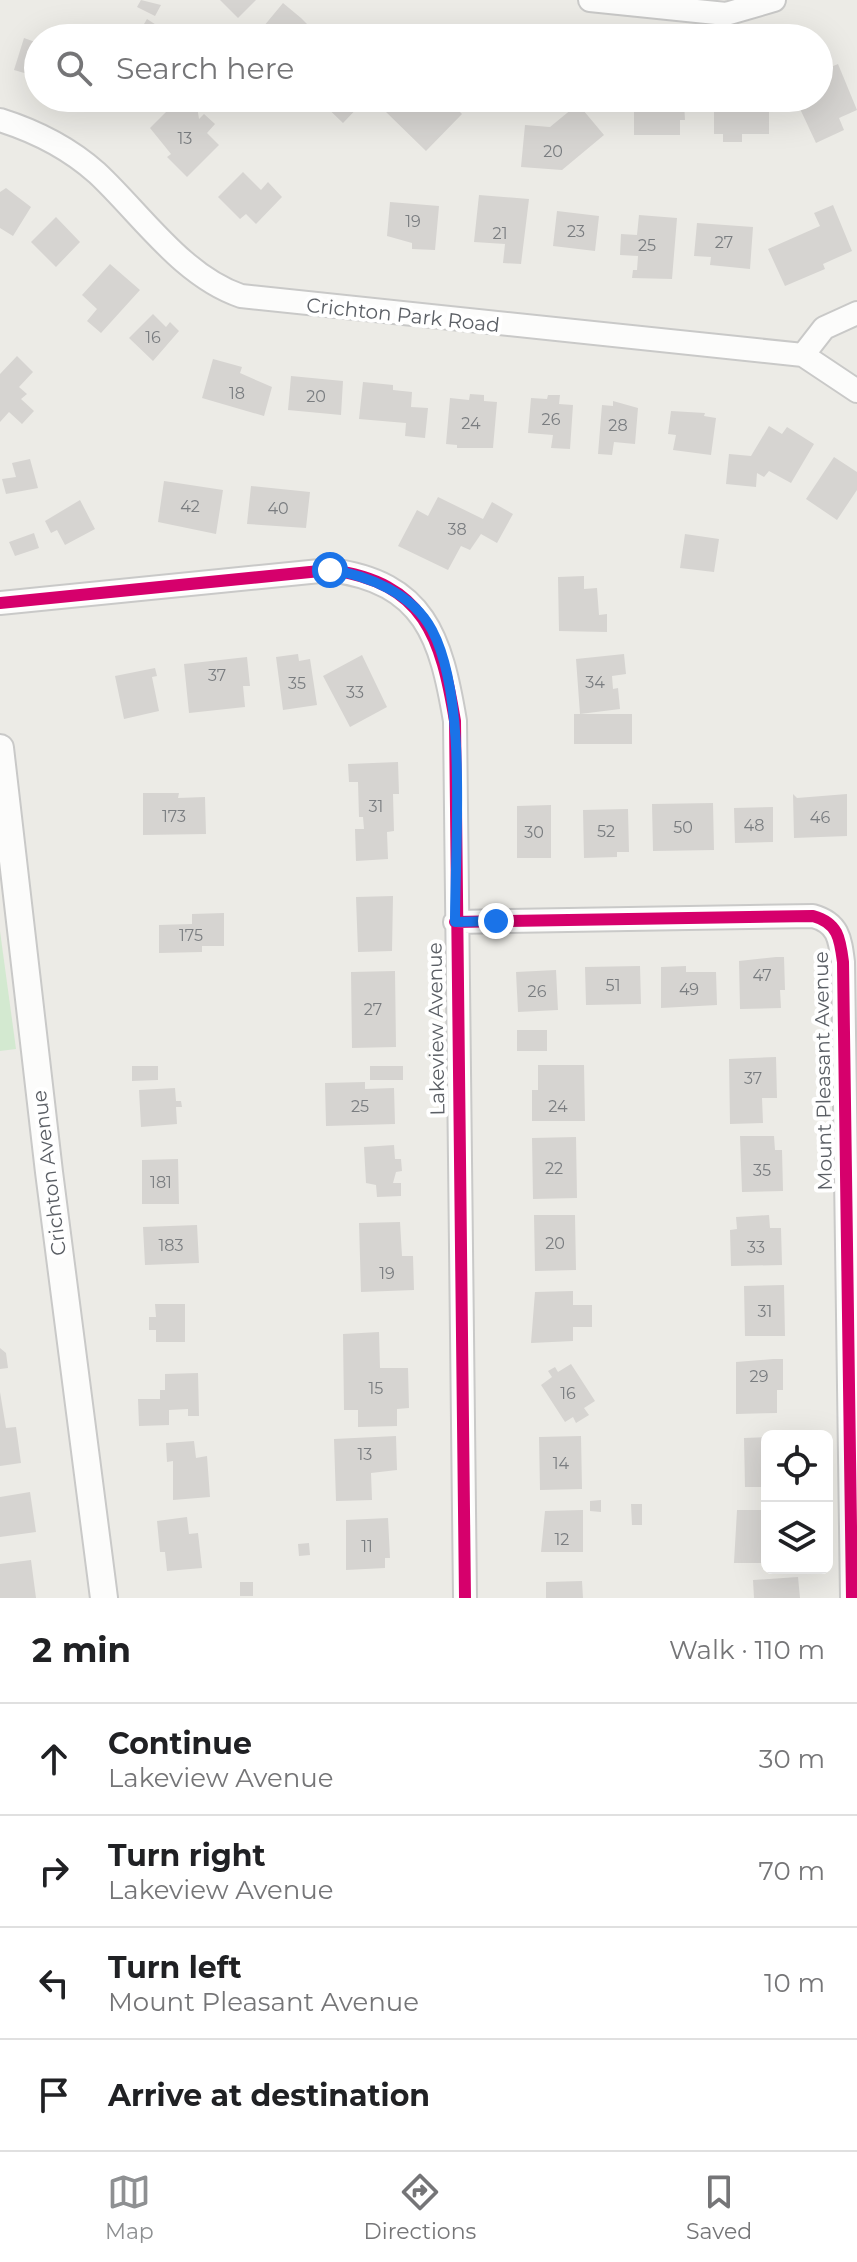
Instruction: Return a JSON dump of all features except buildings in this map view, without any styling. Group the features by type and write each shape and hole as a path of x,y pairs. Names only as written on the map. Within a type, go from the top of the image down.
{"street":[{"path":"590,0 726,14 774,0"},
{"name":"Crichton Park Road","path":"0,120 69,152 95,171 201,276 222,290 241,296 803,355 857,391"},
{"path":"803,355 824,328 857,313"},
{"name":"Lakeview Avenue","path":"0,603 330,570 361,574 415,608 432,628 444,661 455,721 465,1598"},
{"name":"Crichton Avenue","path":"0,748 49,1172 104,1598"},
{"name":"Mount Pleasant Avenue","path":"455,922 813,916 826,920 836,929 843,962 852,1598"}],"green space":[{"path":"0,931 16,1049 0,1051"}],"cycle path":[{"path":"0,603 330,570 388,587 408,601 423,619 434,640 443,664 455,721 465,1598"},
{"path":"455,922 813,916 833,927 841,946 843,962 852,1598"}],"route":[{"path":"330,570 361,574 386,587 415,608 432,628 444,661 455,721 455,922 496,921"}]}
